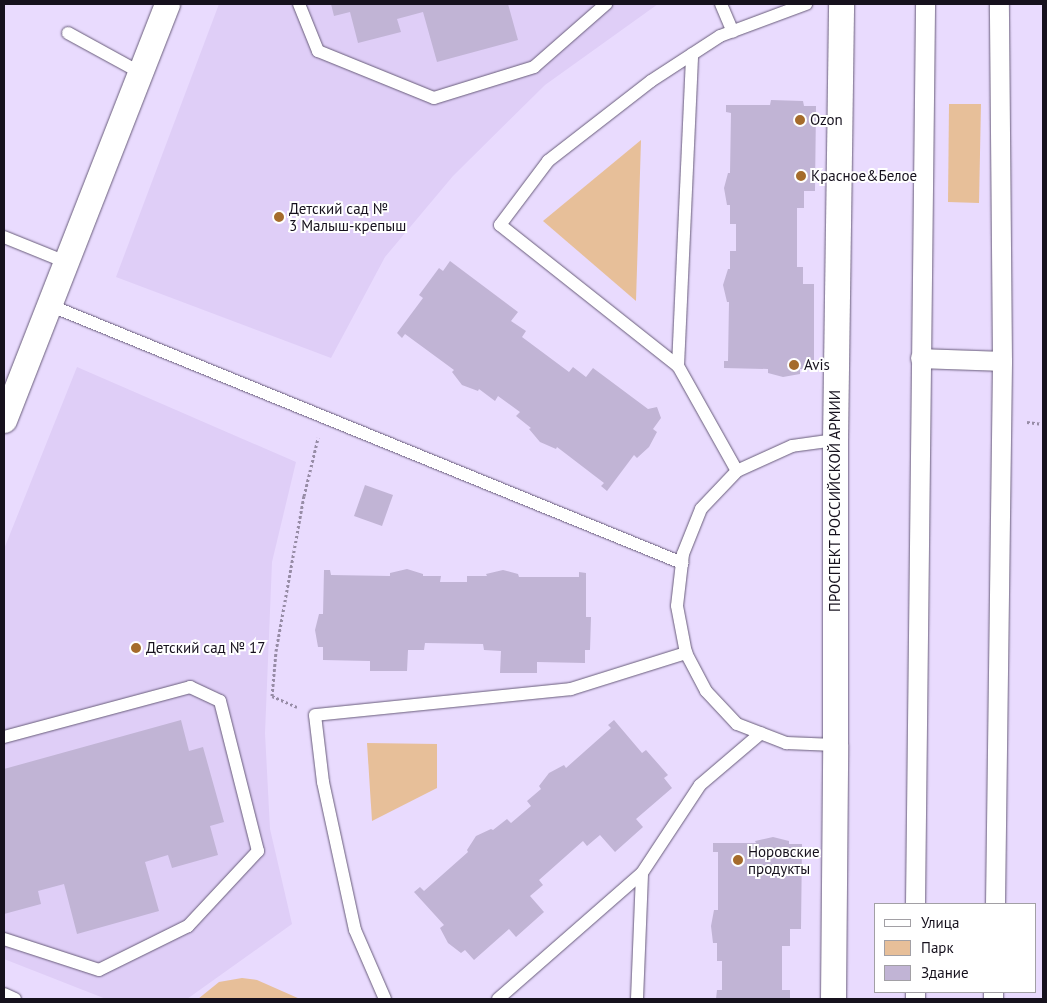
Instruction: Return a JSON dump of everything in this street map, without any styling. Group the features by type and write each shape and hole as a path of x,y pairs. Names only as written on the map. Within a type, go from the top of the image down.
{"street":[{"path":"4,420 167,4"},
{"name":"ПРОСПЕКТ РОССИЙСКОЙ АРМИИ","path":"833,999 835,745 834,440 840,4"},
{"path":"915,903 925,4"},
{"path":"994,903 1002,362 999,4"},
{"path":"920,358 1002,362"}],"lane":[{"path":"299,4 318,51 434,98 534,67 606,4"},
{"path":"721,4 733,32"},
{"path":"737,471 678,366 500,224 548,161 651,81 720,36 806,4"},
{"path":"68,33 141,73"},
{"path":"678,366 692,54"},
{"path":"4,237 66,262"},
{"path":"49,305 682,563"},
{"path":"834,440 792,446 737,471 701,509 683,554 677,606 686,654 706,691 738,724 786,743 835,745"},
{"path":"385,999 355,930 323,782 315,715 571,689 686,654"},
{"path":"4,737 190,687 220,701 258,851 188,926 99,970 4,940"},
{"path":"498,999 642,873 700,785 761,733"},
{"path":"637,999 642,873"},
{"path":"4,994 16,999"}],"path":[{"path":"315,715 272,696 276,651 304,496 320,433 320,415"}],"shaded area":[{"name":"Детский сад № 3 Малыш-крепыш","path":"219,4 658,4 545,85 453,176 385,257 331,358 116,277"},
{"name":"Детский сад № 17","path":"77,367 296,462 272,562 265,733 270,829 292,924 187,999 106,999 4,959 4,549"}],"green space":[{"path":"949,104 981,104 979,203 948,202"},
{"path":"641,140 636,301 543,221"},
{"path":"367,743 437,744 437,788 372,821"},
{"path":"242,978 257,980 300,999 198,999 219,982"}],"building":[{"path":"331,4 508,4 518,40 437,62 423,12 397,19 401,32 358,43 350,12 334,16"},
{"path":"771,100 803,101 804,106 816,106 815,191 804,191 804,208 797,208 797,267 803,267 803,284 814,284 814,369 800,369 800,374 783,377 768,373 768,369 724,368 724,361 728,361 729,302 727,302 723,285 728,269 730,269 730,251 736,251 736,224 730,224 730,205 727,205 724,188 728,173 730,173 731,113 726,112 726,105 770,105"},
{"path":"450,261 518,312 511,321 526,331 522,337 569,372 573,367 586,377 593,368 648,409 657,407 661,418 653,429 657,432 649,447 637,458 634,455 607,491 601,486 604,483 557,447 556,449 540,442 529,429 531,428 516,416 520,412 498,396 495,401 479,389 478,391 462,385 452,372 454,370 405,334 402,338 397,333 423,298 419,295 439,268 443,271"},
{"path":"365,485 393,495 382,526 354,516"},
{"path":"407,569 423,574 423,576 441,576 440,582 467,582 467,576 487,576 486,574 503,570 518,574 519,577 579,577 579,572 586,573 586,617 591,617 590,650 585,650 585,663 537,662 537,673 500,673 501,651 484,650 483,644 425,643 424,650 408,650 407,671 370,671 370,661 323,660 323,647 318,647 315,630 319,614 323,614 324,570 330,570 331,575 390,576 390,573"},
{"path":"181,720 189,751 203,747 224,822 210,826 218,855 172,868 168,855 145,862 159,911 77,934 64,884 38,891 41,904 4,914 4,769"},
{"path":"614,720 642,753 646,750 668,775 664,778 672,788 636,819 643,827 615,852 600,835 587,846 583,841 539,880 543,885 530,896 544,912 516,937 509,929 474,960 465,950 461,953 448,943 440,928 444,925 414,892 420,887 424,891 468,852 467,850 476,836 491,829 493,830 507,819 511,823 531,806 527,801 541,789 539,786 549,773 564,765 566,768 611,728 608,725"},
{"path":"773,837 789,841 789,844 802,844 801,929 790,929 790,946 782,946 782,990 790,990 790,999 716,999 717,990 722,990 722,961 717,961 717,943 713,943 711,926 714,910 718,910 718,852 713,852 713,843 756,843 755,841"}],"place":[{"name":"Ozon","path":"800,120"},
{"name":"Красное&Белое","path":"801,176"},
{"name":"Детский сад № 3 Малыш-крепыш","path":"279,217"},
{"name":"Avis","path":"794,365"},
{"name":"Детский сад № 17","path":"136,648"},
{"name":"Норовские продукты","path":"738,860"}]}
